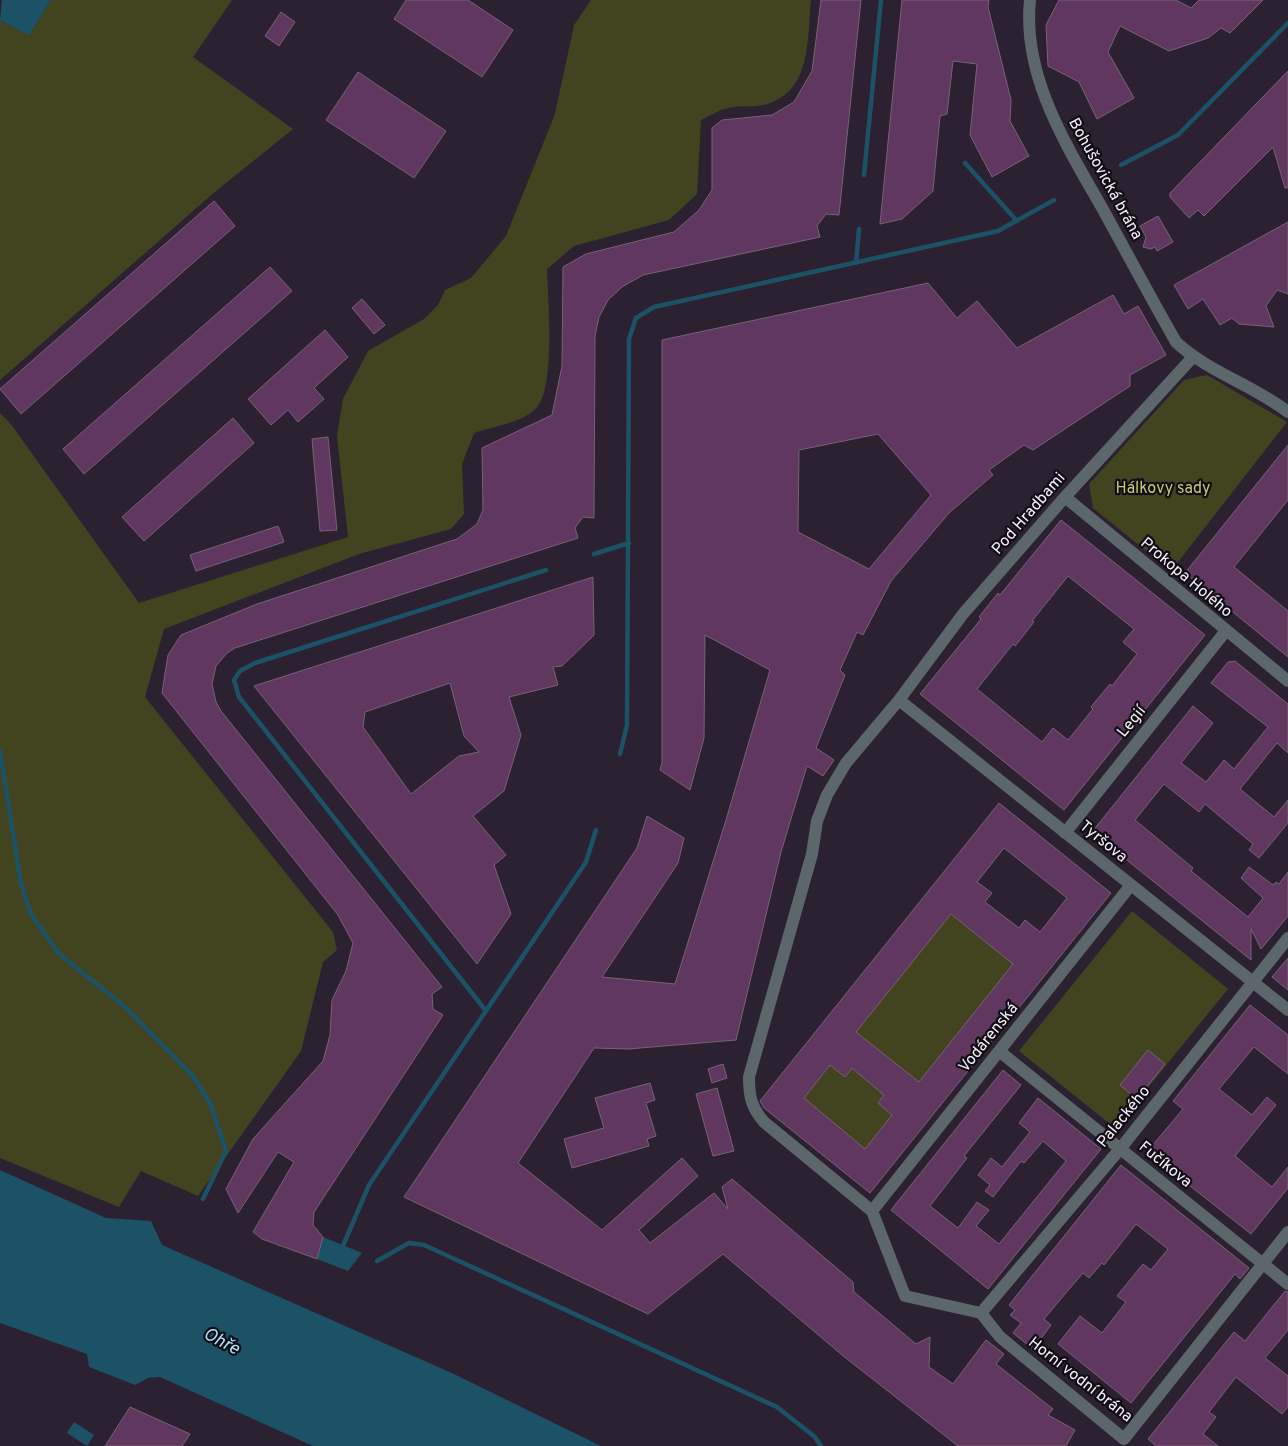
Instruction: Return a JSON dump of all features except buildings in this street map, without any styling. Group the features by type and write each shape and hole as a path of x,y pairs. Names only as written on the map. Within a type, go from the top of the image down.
{"street":[{"name":"Bohušovická brána","path":"1030,0 1030,36 1035,68 1055,123 1176,342 1192,358 1274,401"},
{"name":"Pod Hradbami","path":"872,1210 764,1122 752,1108 749,1094 749,1077 812,854 817,820 826,795 846,763 899,700 963,614 1065,497 1192,358"},
{"path":"1274,401 1288,402"},
{"path":"1274,401 1288,412"},
{"name":"Prokopa Holého","path":"1065,497 1225,632 1288,682"},
{"name":"Legií","path":"1065,833 1225,632"},
{"name":"Tyršova","path":"899,700 1288,1010"},
{"name":"Vodárenská","path":"872,1210 1131,885"},
{"name":"Palackého","path":"981,1313 1120,1149 1288,938"},
{"name":"Fučíkova","path":"999,1051 1288,1284"},
{"path":"872,1210 905,1296 981,1313"},
{"path":"1263,1265 1288,1232"},
{"name":"Horní vodní brána","path":"981,1313 1000,1337 1124,1439 1263,1265"}],"green space":[{"path":"51,0 232,0 193,57 293,129 216,191 0,380 0,20 25,34 30,34"},
{"path":"591,0 811,0 807,46 800,75 792,88 782,97 767,104 726,109 701,120 697,194 669,220 574,246 547,269 549,360 543,395 538,406 525,416 474,433 462,464 464,514 451,529 359,554 164,629 145,697 333,932 337,950 323,962 301,1051 198,1196 141,1171 119,1207 0,1158 0,413 10,423 139,603 348,537 337,436 343,399 368,351 424,319 438,305 445,290 471,278 506,236 555,114 574,25"},
{"name":"Hálkovy sady","path":"1207,375 1287,422 1171,571 1093,508 1089,484 1184,380"},
{"path":"1132,911 1228,989 1115,1128 1019,1051"},
{"path":"951,914 1013,964 919,1082 856,1032"},
{"path":"830,1065 852,1068 884,1095 878,1103 892,1115 865,1149 804,1098"}],"water":[{"path":"2,0 51,0 30,34 25,34 0,20"},
{"name":"Ohře","path":"0,1170 106,1218 151,1221 162,1245 454,1374 601,1446 313,1446 160,1377 148,1378 135,1385 89,1367 87,1354 0,1323"},
{"path":"323,1237 362,1253 348,1271 317,1259"},
{"path":"74,1422 94,1435 87,1446 67,1433"}],"waterway":[{"path":"864,175 881,0"},
{"path":"1121,165 1178,135 1288,23"},
{"path":"965,163 1017,221"},
{"path":"620,754 627,725 629,339 636,318 654,307 998,231 1054,200"},
{"path":"856,263 859,229"},
{"path":"594,554 629,543"},
{"path":"486,1011 239,697 234,680 240,671 255,663 546,570"},
{"path":"0,751 21,884 31,914 58,953 125,1007 193,1076 210,1103 226,1151 203,1199"},
{"path":"342,1248 369,1185 586,862 596,830"},
{"path":"377,1261 409,1243 424,1245 777,1407 815,1437 821,1446"}]}
